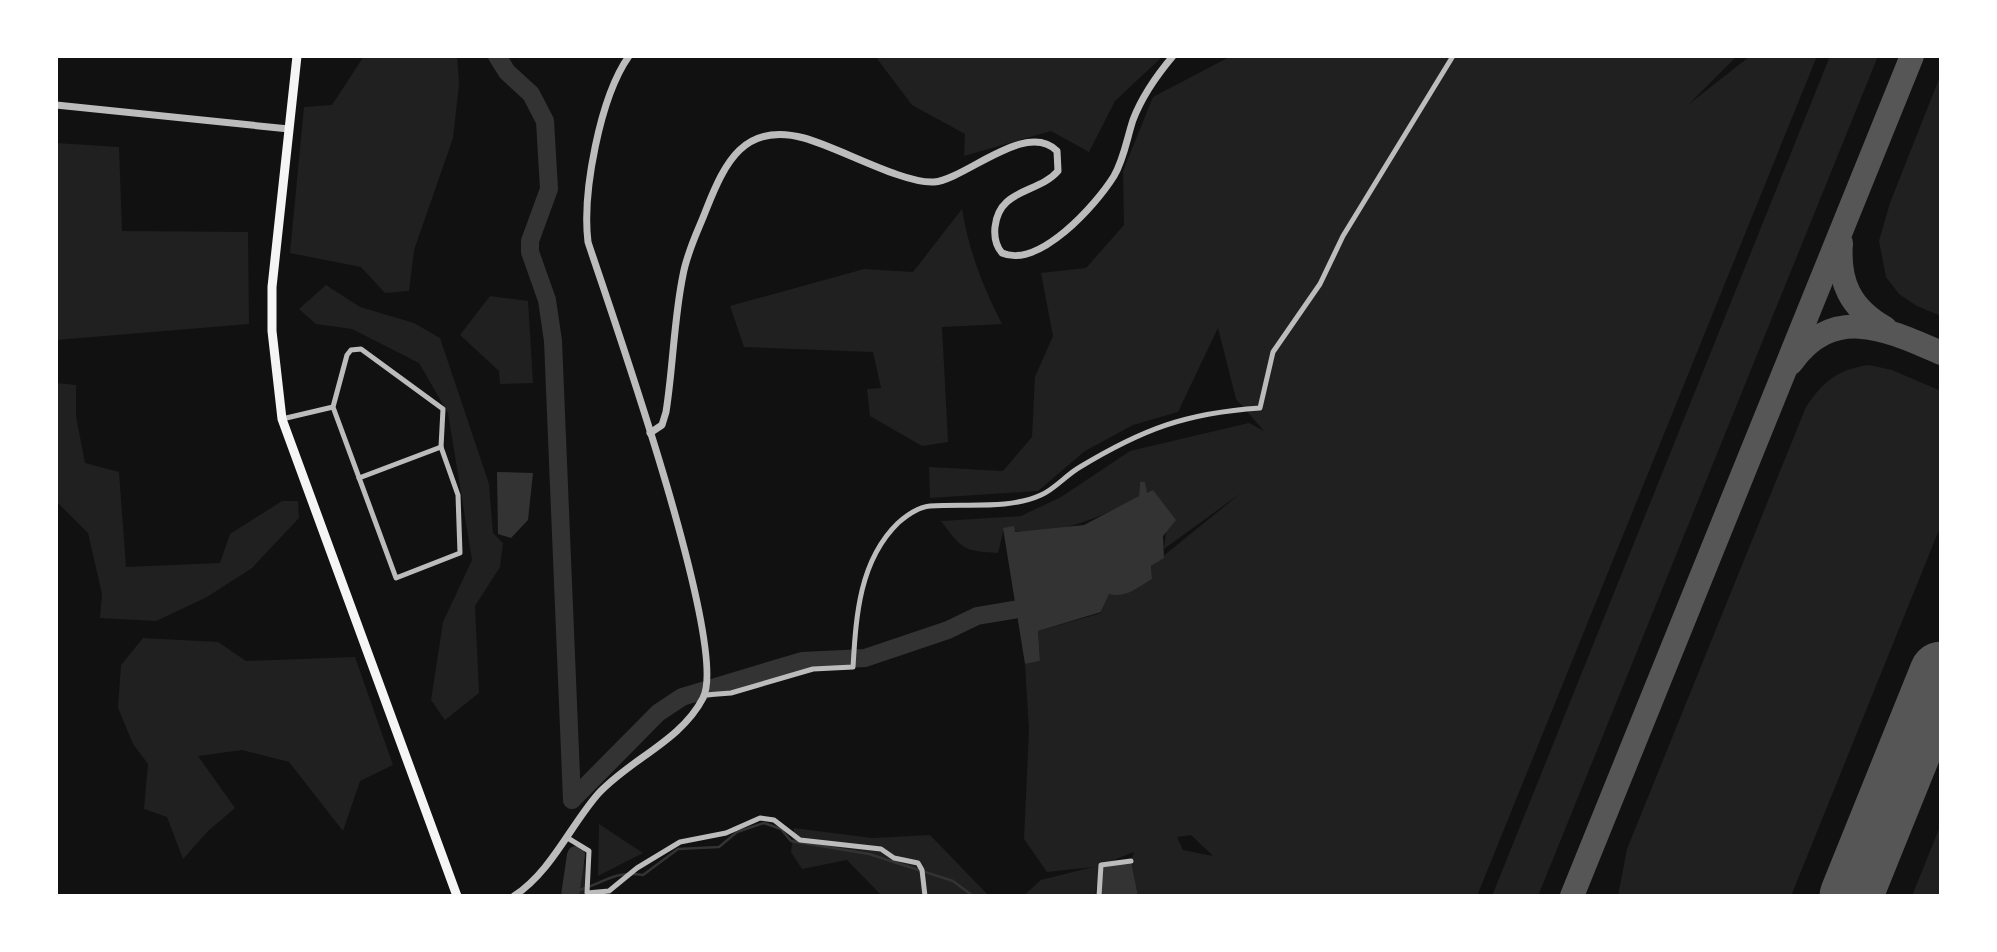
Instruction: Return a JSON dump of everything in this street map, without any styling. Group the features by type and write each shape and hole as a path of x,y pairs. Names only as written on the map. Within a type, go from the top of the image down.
{"main road":[{"path":"297,56 272,287 272,331 282,419 457,896"}],"street":[{"path":"514,896 526,888 599,794 622,772 688,722 705,694 708,663 680,533 588,242 585,217 586,190 610,98 629,56"},
{"path":"650,433 662,425 666,412 686,262 720,176 743,146 761,136 792,135 905,175 933,182 1000,152 1026,145 1046,144 1057,151 1058,171 1044,182 1013,195 1003,205 995,230 998,248 1002,253 1017,257 1029,255 1056,238 1107,185 1121,161 1140,106 1173,56"},
{"path":"705,694 731,693 813,669 853,667 860,594 869,565 890,531 908,514 926,506 1019,503 1043,495 1076,469 1117,445 1187,416 1260,408 1273,352 1320,284 1343,236 1453,56"},
{"path":"56,105 289,129"},
{"path":"361,349 443,409 441,447 458,495 460,553 396,578 333,407 347,355 351,350 361,349"},
{"path":"282,419 333,407"},
{"path":"359,478 441,447"},
{"path":"566,837 589,851 587,893 611,894 634,871 680,842 726,833 760,818 774,820 800,840 881,849 894,858 918,863 922,870 925,896"},
{"path":"1099,896 1101,865 1131,861"}],"shaded area":[{"path":"364,56 457,56 459,84 453,138 414,250 409,291 385,293 361,267 290,253 304,107 332,105"},
{"path":"875,56 1163,56 1115,101 1089,152 1051,131 964,156 965,134 912,105"},
{"path":"1231,56 1737,56 1688,105 1750,56 1817,56 1477,896 1138,896 1131,861 1134,852 1101,865 1095,896 1023,896 1041,880 1093,867 1047,872 1024,839 1029,730 1025,664 1040,661 1038,631 1101,613 1109,593 1127,593 1152,579 1151,566 1241,493 1164,549 1166,530 1146,493 1145,482 1140,482 1139,496 1092,519 1054,530 1036,532 1019,532 1004,528 998,553 964,547 941,521 1021,516 1061,497 1130,451 1249,423 1264,431 1236,399 1218,328 1178,412 1133,425 1085,451 1038,491 930,498 929,467 1003,471 1032,437 1035,377 1053,336 1041,273 1086,268 1124,225 1123,171 1153,97","holes":["1191,835 1213,856 1183,850 1177,837"]},
{"path":"1830,56 1878,56 1538,896 1492,896"},
{"path":"1941,74 1941,316 1917,306 1899,294 1886,277 1879,241 1890,203"},
{"path":"56,143 119,147 122,231 248,232 249,324 56,340"},
{"path":"962,209 978,268 1002,324 942,327 948,442 922,446 870,416 867,389 881,388 873,352 744,347 730,306 864,269 913,272"},
{"path":"326,285 360,307 414,323 440,338 489,484 493,533 503,543 500,567 475,606 479,693 445,720 431,700 443,622 472,560 448,413 419,363 352,329 316,324 299,309"},
{"path":"490,296 528,301 533,383 500,384 499,371 460,335"},
{"path":"1869,365 1892,370 1941,391 1941,525 1791,896 1618,896 1627,849 1806,407 1825,383 1840,373"},
{"path":"56,383 76,385 76,416 85,463 119,472 126,567 220,563 230,534 282,501 298,501 299,518 252,568 207,597 156,621 100,618 102,594 88,533 56,501"},
{"path":"497,472 533,473 528,520 511,538 498,534"},
{"path":"1140,482 1145,482 1147,493 1153,490 1176,520 1163,536 1164,558 1151,566 1152,579 1127,593 1109,594 1101,612 1038,631 1040,661 1025,664 1003,528 1014,526 1015,532 1084,525 1139,496"},
{"path":"143,638 218,642 246,661 355,657 393,765 360,781 343,831 289,762 242,750 198,756 235,808 208,831 183,859 167,817 144,809 148,764 133,744 118,708 121,665"},
{"path":"599,824 643,853 598,876"},
{"path":"1941,824 1941,896 1912,896"},
{"path":"794,828 872,838 930,835 989,896 882,896 847,860 802,869 791,852"},
{"path":"584,858 586,896 563,896 573,860"},
{"path":"1131,861 1138,896 1099,896 1101,865"}],"waterway":[{"path":"497,56 507,72 531,94 545,121 549,189 530,241 530,252 547,300 553,341 572,800"},
{"path":"572,800 658,713 682,697 802,661 865,658 948,630 977,616 1018,609"},
{"path":"575,896 576,891 616,876 643,875 678,849 719,847 737,832 764,823 781,829 791,841 869,854 953,881 973,896"},
{"path":"570,896 576,855"}],"taxiway":[{"path":"1572,896 1912,56"},
{"path":"1841,243 1842,270 1849,293 1863,312 1885,328"},
{"path":"1791,363 1808,344 1825,333 1843,327 1882,330 1941,353"}],"runway":[{"path":"1851,896 1941,673"}]}
